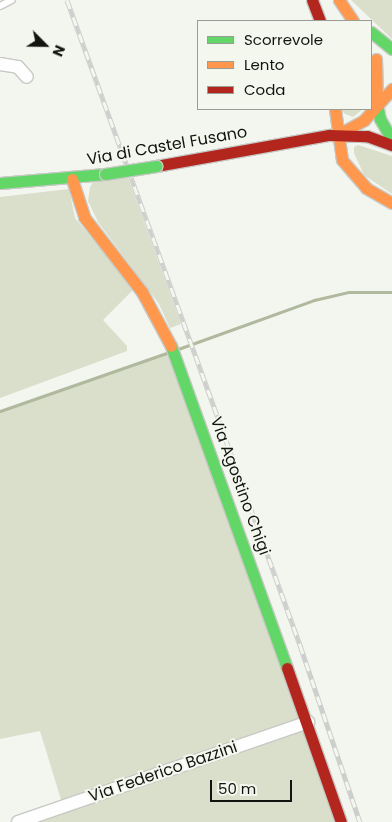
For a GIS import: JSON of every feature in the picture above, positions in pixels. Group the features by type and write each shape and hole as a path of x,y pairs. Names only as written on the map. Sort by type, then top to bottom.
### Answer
{"street":[{"path":"312,0 320,20"},
{"path":"339,0 353,19"},
{"path":"372,33 392,49"},
{"path":"373,54 392,82"},
{"path":"373,54 380,119 392,140"},
{"path":"0,64 18,67 27,77"},
{"path":"339,134 364,120 392,89"},
{"path":"335,110 342,160"},
{"path":"339,134 367,136 392,145"},
{"name":"Via di Castel Fusano","path":"0,183 72,179 339,134"},
{"path":"301,139 319,144 342,160 366,188 392,203"},
{"name":"Via Agostino Chigi","path":"72,179 84,217 142,292 167,336 181,369 308,722 341,822"},
{"name":"Via Federico Bazzini","path":"18,822 308,722"}],"lane":[{"path":"0,6 12,0"}],"green space":[{"path":"351,0 392,0 392,39"},
{"path":"342,110 362,110 353,117 345,114"},
{"path":"358,145 392,156 392,194 364,175 354,153 354,147"},
{"path":"126,172 181,324 170,328 159,304 98,222 88,201 90,187 95,179"},
{"path":"69,189 75,218 134,289 103,320 127,346 127,351 0,398 0,197"},
{"path":"179,349 341,822 34,822 63,806 40,731 0,739 0,412"}],"waterway":[{"path":"178,349 314,300 349,292 392,292"},
{"path":"0,411 167,353"}],"railway":[{"path":"67,0 300,645 360,822"}],"traffic: fast":[{"path":"372,33 392,49"},
{"path":"377,104 380,119 392,140"},
{"path":"105,174 156,166"},
{"path":"0,183 105,174"},
{"path":"171,346 287,668"}],"traffic: slow":[{"path":"339,0 352,20"},
{"path":"376,59 377,104"},
{"path":"339,134 364,120 392,89"},
{"path":"335,110 342,160 366,188 392,203"},
{"path":"72,179 84,217 142,292 171,346"}],"traffic: jam":[{"path":"312,0 320,20"},
{"path":"156,166 329,135 367,136 392,145"},
{"path":"287,668 341,822"}]}
